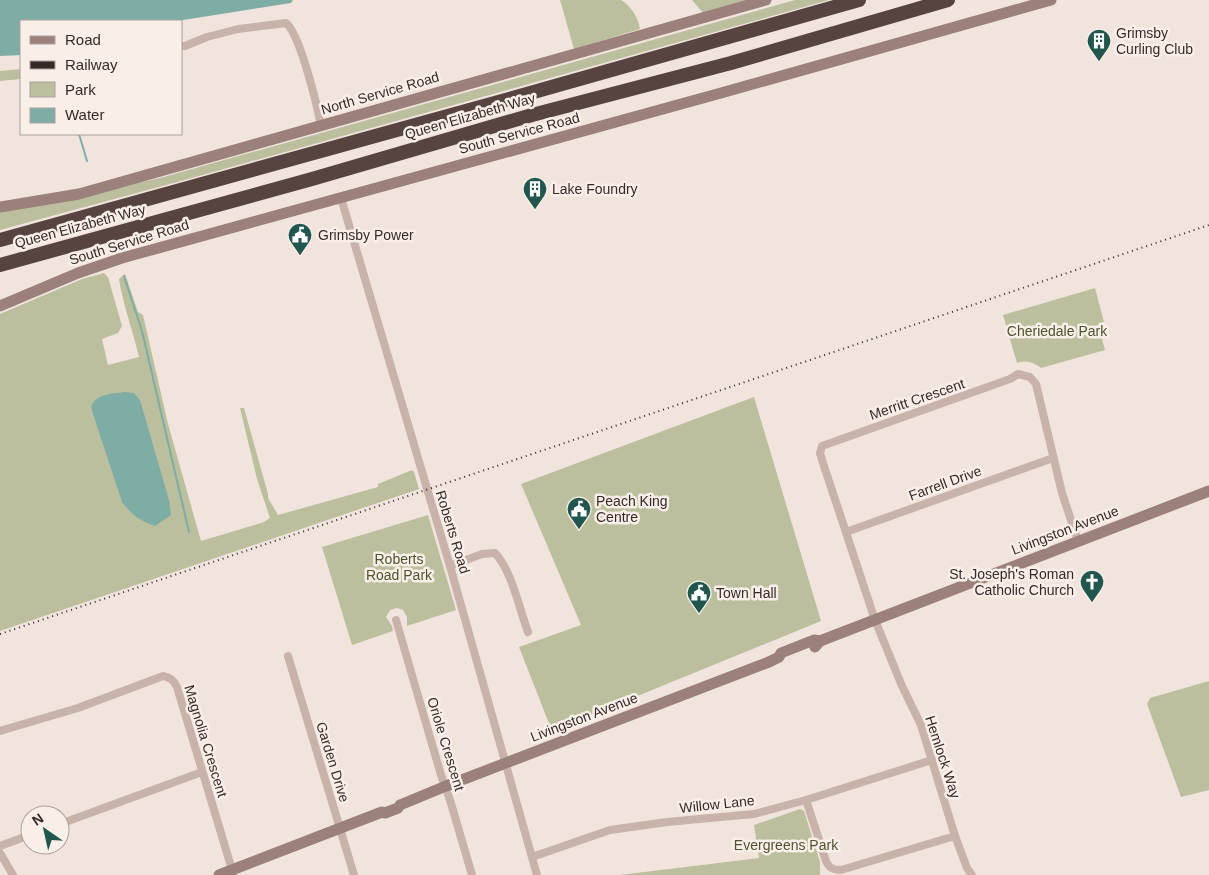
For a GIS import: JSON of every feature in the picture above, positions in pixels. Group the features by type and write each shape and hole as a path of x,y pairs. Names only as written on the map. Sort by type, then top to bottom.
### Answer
{"highway":[{"name":"Queen Elizabeth Way","path":"0,240 526,95 859,0"},
{"name":"Queen Elizabeth Way","path":"0,265 312,179 532,115 730,63 948,0"}],"street":[{"name":"North Service Road","path":"0,207 79,194 766,0"},
{"name":"South Service Road","path":"0,306 78,273 122,258 1051,0"},
{"path":"182,46 238,29 286,23 291,27 300,51 321,126"},
{"name":"Roberts Road","path":"341,198 450,566 537,875"},
{"name":"Merritt Crescent","path":"875,620 820,453 822,446 828,443 1010,379 1018,374 1030,376 1036,384 1062,493 1078,541"},
{"name":"Farrell Drive","path":"846,532 1053,458"},
{"name":"Livingston Avenue","path":"220,875 233,873 341,828 382,812 385,813 398,808 400,805 446,786 779,658 783,660 816,646 820,641 1209,491"},
{"path":"450,566 482,554 495,553 501,560 508,576 528,632"},
{"name":"Oriole Crescent","path":"396,620 472,875"},
{"name":"Hemlock Way","path":"875,620 902,686 922,725 955,836 967,868 972,875"},
{"name":"Garden Drive","path":"288,656 354,875"},
{"name":"Magnolia Crescent","path":"0,731 78,708 163,676 168,677 177,687 233,873"},
{"name":"Willow Lane","path":"532,856 610,830 667,822 740,816 806,800 932,760"},
{"path":"70,820 202,772"},
{"path":"806,800 826,861 829,867 835,870 841,870 955,836"},
{"path":"0,846 20,839"},
{"path":"0,853 13,875"}],"green space":[{"path":"560,0 621,0 634,12 640,29 574,49"},
{"path":"692,0 747,0 703,13"},
{"path":"795,0 829,0 0,230 0,212 160,178"},
{"path":"20,69 20,79 0,81 0,71"},
{"path":"104,273 108,277 122,326 118,333 102,339 108,365 139,357 119,279 125,274 138,312 143,315 168,424 201,541 264,522 270,518 257,479 240,408 244,408 268,498 278,515 378,487 378,484 412,470 419,489 0,631 0,314 82,279","holes":["134,393 100,432 91,408"]},
{"name":"Cheriedale Park","path":"1095,288 1104,322 1098,324 1105,350 1041,368 1030,362 1017,363 1003,315"},
{"name":"Peach King Centre","path":"754,397 821,621 552,731 519,647 581,625 521,484"},
{"name":"Roberts Road Park","path":"428,515 456,610 407,626 407,617 403,610 397,608 390,610 386,617 393,631 352,645 322,547"},
{"path":"1209,681 1209,790 1181,797 1147,704 1150,698"},
{"name":"Evergreens Park","path":"800,809 804,811 820,862 820,875 620,875 759,858 754,825"}],"water":[{"path":"0,0 293,0 291,3 182,20 20,20 20,55 0,56"},
{"path":"125,392 134,393 140,400 169,500 171,515 155,526 137,517 122,502 91,408 96,399 100,397"}],"waterway":[{"path":"79,135 87,161"},
{"path":"124,276 142,331 189,532"}],"railway":[{"path":"0,634 1209,225"}],"place":[{"name":"Grimsby Curling Club","path":"1099,62"},
{"name":"Lake Foundry","path":"535,210"},
{"name":"Grimsby Power","path":"300,256"},
{"name":"Peach King Centre","path":"579,530"},
{"name":"St. Joseph's Roman Catholic Church","path":"1092,603"},
{"name":"Town Hall","path":"699,614"}]}
